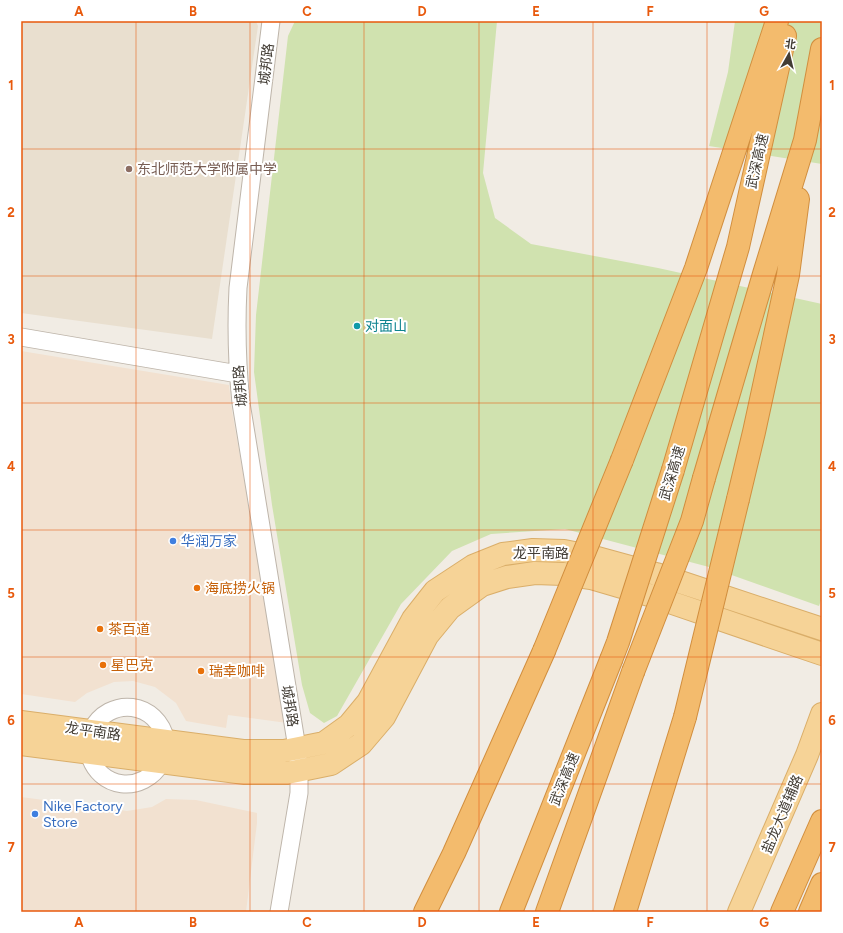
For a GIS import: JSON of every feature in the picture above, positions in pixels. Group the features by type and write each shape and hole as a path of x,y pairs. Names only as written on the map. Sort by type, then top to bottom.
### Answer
{"highway":[{"path":"425,912 482,790 544,651 622,460 696,268 777,21"},
{"name":"武深高速","path":"511,912 618,642 673,470 738,247 789,21"},
{"name":"武深高速","path":"547,912 633,672 692,521 745,338 805,140 822,49"},
{"path":"625,912 685,718 738,499 788,274 805,140"},
{"path":"782,912 822,821"},
{"path":"810,912 822,884"}],"main road":[{"name":"龙平南路","path":"21,722 243,751 284,751 324,743 349,725 368,702 413,619 435,591 473,566 502,554 533,550 556,551 594,557 656,574 822,628"},
{"name":"龙平南路","path":"21,744 244,773 287,773 331,764 361,744 384,718 427,636 450,608 482,585 506,577 535,573 563,574 591,578 649,594 822,654"},
{"name":"盐龙大道辅路","path":"739,912 804,762 822,714"}],"street":[{"name":"城邦路","path":"271,21 238,288 236,326 238,374 246,440 297,748 299,770 299,793 279,912"},
{"path":"21,336 238,374"},
{"path":"91,731 95,722 104,714 115,708 139,708 150,714 159,723 166,741"}],"shaded area":[{"name":"东北师范大学附属中学","path":"21,21 256,21 258,26 212,339 21,313"},
{"path":"21,351 229,385 232,411 287,723 228,715 226,728 186,721 176,703 155,687 133,681 114,682 87,693 75,702 21,694"},
{"path":"21,797 127,811 152,807 166,799 196,800 257,813 246,912 21,912"}],"green space":[{"path":"295,21 497,21 483,173 495,218 531,244 658,268 822,304 822,597 819,606 709,567 565,529 491,534 452,551 401,604 337,716 324,723 310,713 302,685 272,505 254,372 256,315 288,36"},
{"path":"735,21 822,21 822,164 709,146 728,72"}],"place":[{"name":"东北师范大学附属中学","path":"129,169"},
{"name":"对面山","path":"357,326"},
{"name":"华润万家","path":"173,541"},
{"name":"海底捞火锅","path":"197,588"},
{"name":"茶百道","path":"100,629"},
{"name":"星巴克","path":"103,665"},
{"name":"瑞幸咖啡","path":"201,671"},
{"name":"Nike Factory Store","path":"35,814"}]}
